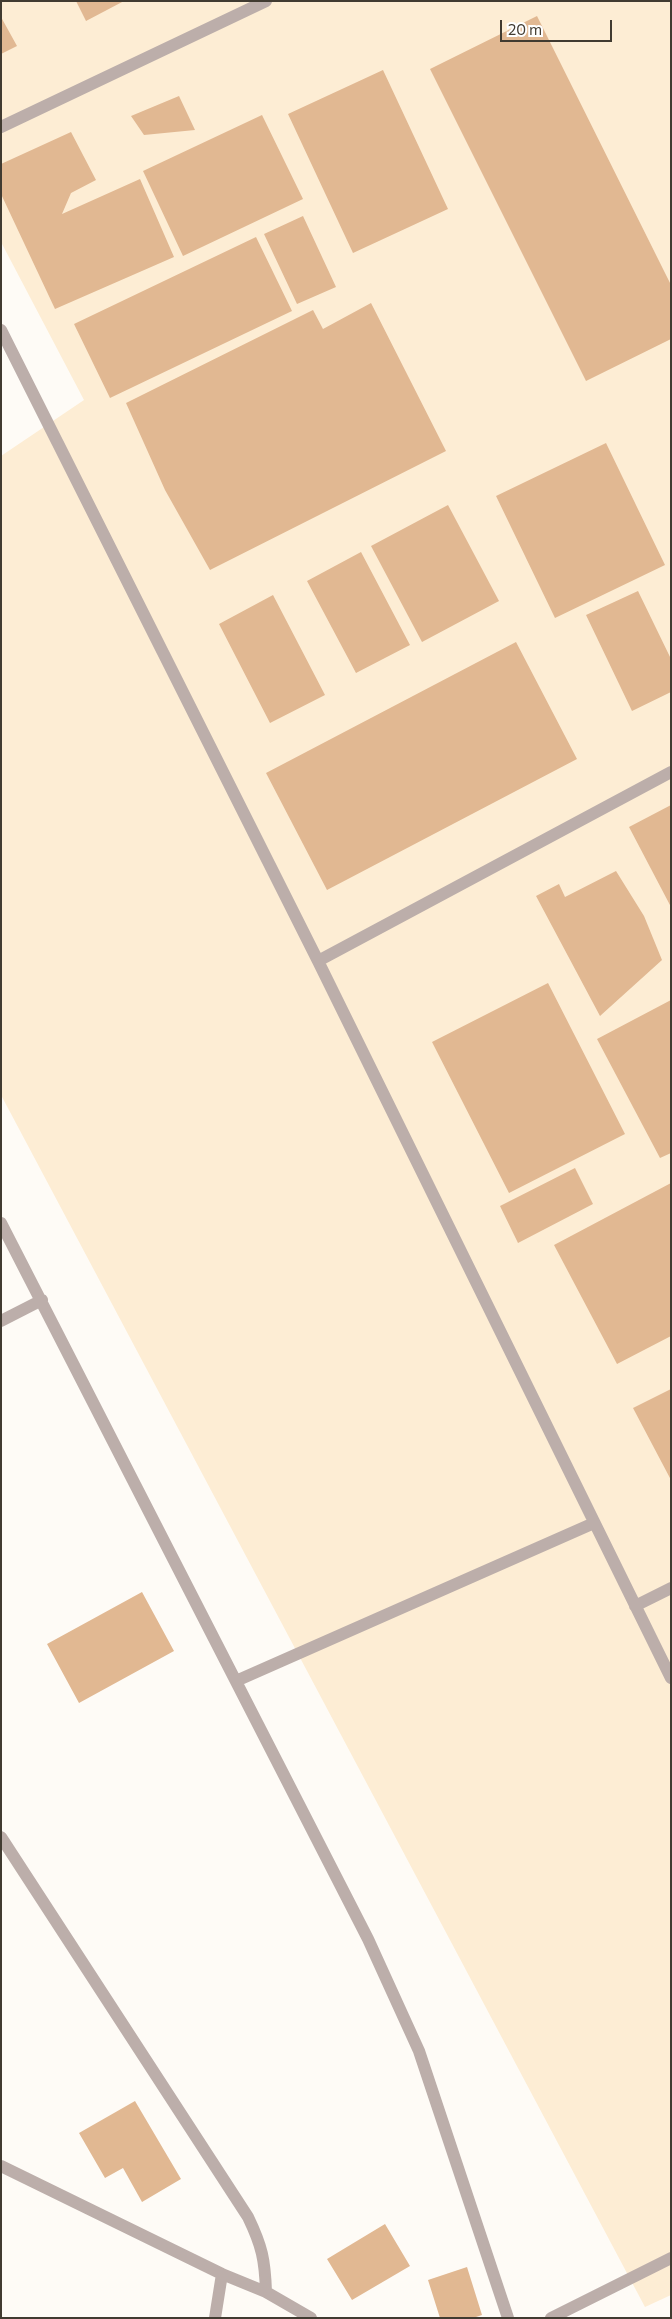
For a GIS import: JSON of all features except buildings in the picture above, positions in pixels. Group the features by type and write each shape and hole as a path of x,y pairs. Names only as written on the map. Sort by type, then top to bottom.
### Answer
{"street":[{"path":"1,127 266,1"},
{"path":"1,330 318,961 671,1678"},
{"path":"318,961 671,772"},
{"path":"1,1223 368,1939 419,2051 508,2318"},
{"path":"1,1321 42,1300"},
{"path":"236,1681 594,1523"},
{"path":"635,1606 671,1588"},
{"path":"1,1837 248,2217 261,2244 265,2264 266,2292"},
{"path":"1,2166 222,2274 266,2292 312,2318"},
{"path":"551,2318 671,2258"},
{"path":"215,2318 222,2274"}],"shaded area":[{"path":"1,1 671,1 671,2295 645,2307 1,1095 1,456 84,400 1,242"}]}
